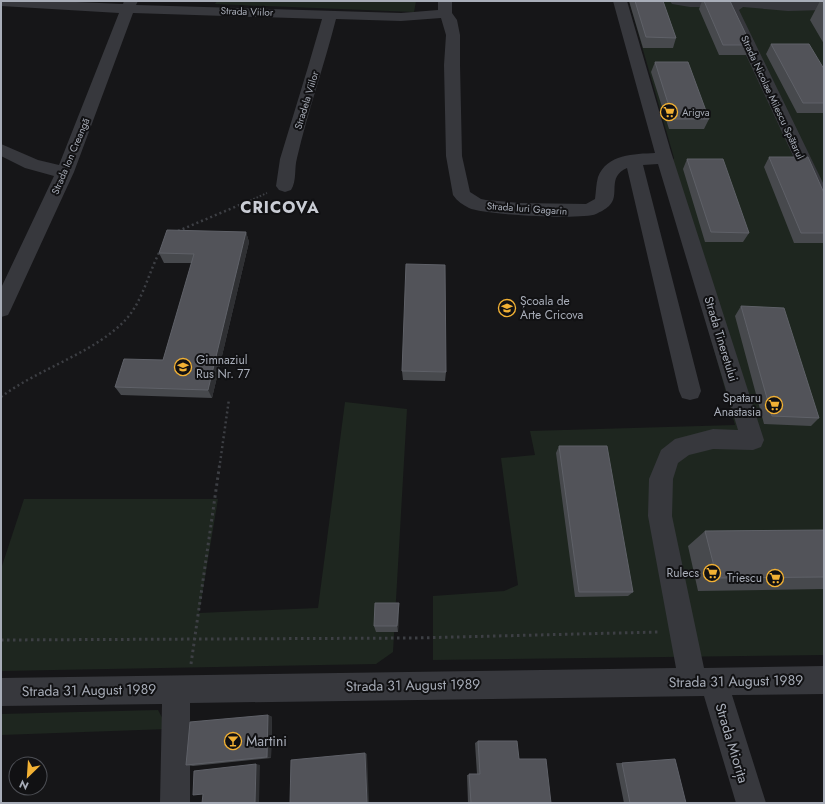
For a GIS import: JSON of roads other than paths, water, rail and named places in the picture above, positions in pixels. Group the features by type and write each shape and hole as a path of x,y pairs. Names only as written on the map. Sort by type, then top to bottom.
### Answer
{"street":[{"name":"Strada Tineretului","path":"620,1 666,158 753,440 713,439 683,446 669,457 661,479 660,516 683,631 704,683"},
{"path":"678,1 690,3 742,3 788,7 824,6"},
{"name":"Strada Viilor","path":"1,2 69,6 130,4 401,16 423,16 445,7"},
{"name":"Strada Nicolae Milescu Spătarul","path":"742,3 734,6 732,10 733,14 824,203"},
{"name":"Strada Ion Creangă","path":"1,309 65,172 130,4"},
{"name":"Strada Iuri Gagarin","path":"445,7 450,20 453,35 452,65 454,156 462,195 469,200 486,206 514,209 589,210 603,202 607,178 610,170 616,164 666,158"},
{"name":"Stradela Viilor","path":"285,186 288,159 316,67 330,14"},
{"path":"1,149 35,167 44,170 65,172"},
{"path":"634,161 690,391"},
{"name":"Strada 31 August 1989","path":"1,692 633,682 704,683 824,680"},
{"name":"Strada Miorița","path":"704,683 751,803"},
{"path":"175,803 182,689"}],"place":[{"name":"Arigva","path":"669,112"},
{"name":"Școala de Arte Cricova","path":"507,308"},
{"name":"Gimnaziul Rus Nr. 77","path":"183,367"},
{"name":"Spataru Anastasia","path":"774,405"},
{"name":"Rulecs","path":"712,573"},
{"name":"Triescu","path":"775,578"},
{"name":"Martini","path":"233,741"}],"district":[{"name":"CRICOVA","path":"280,207"}]}
